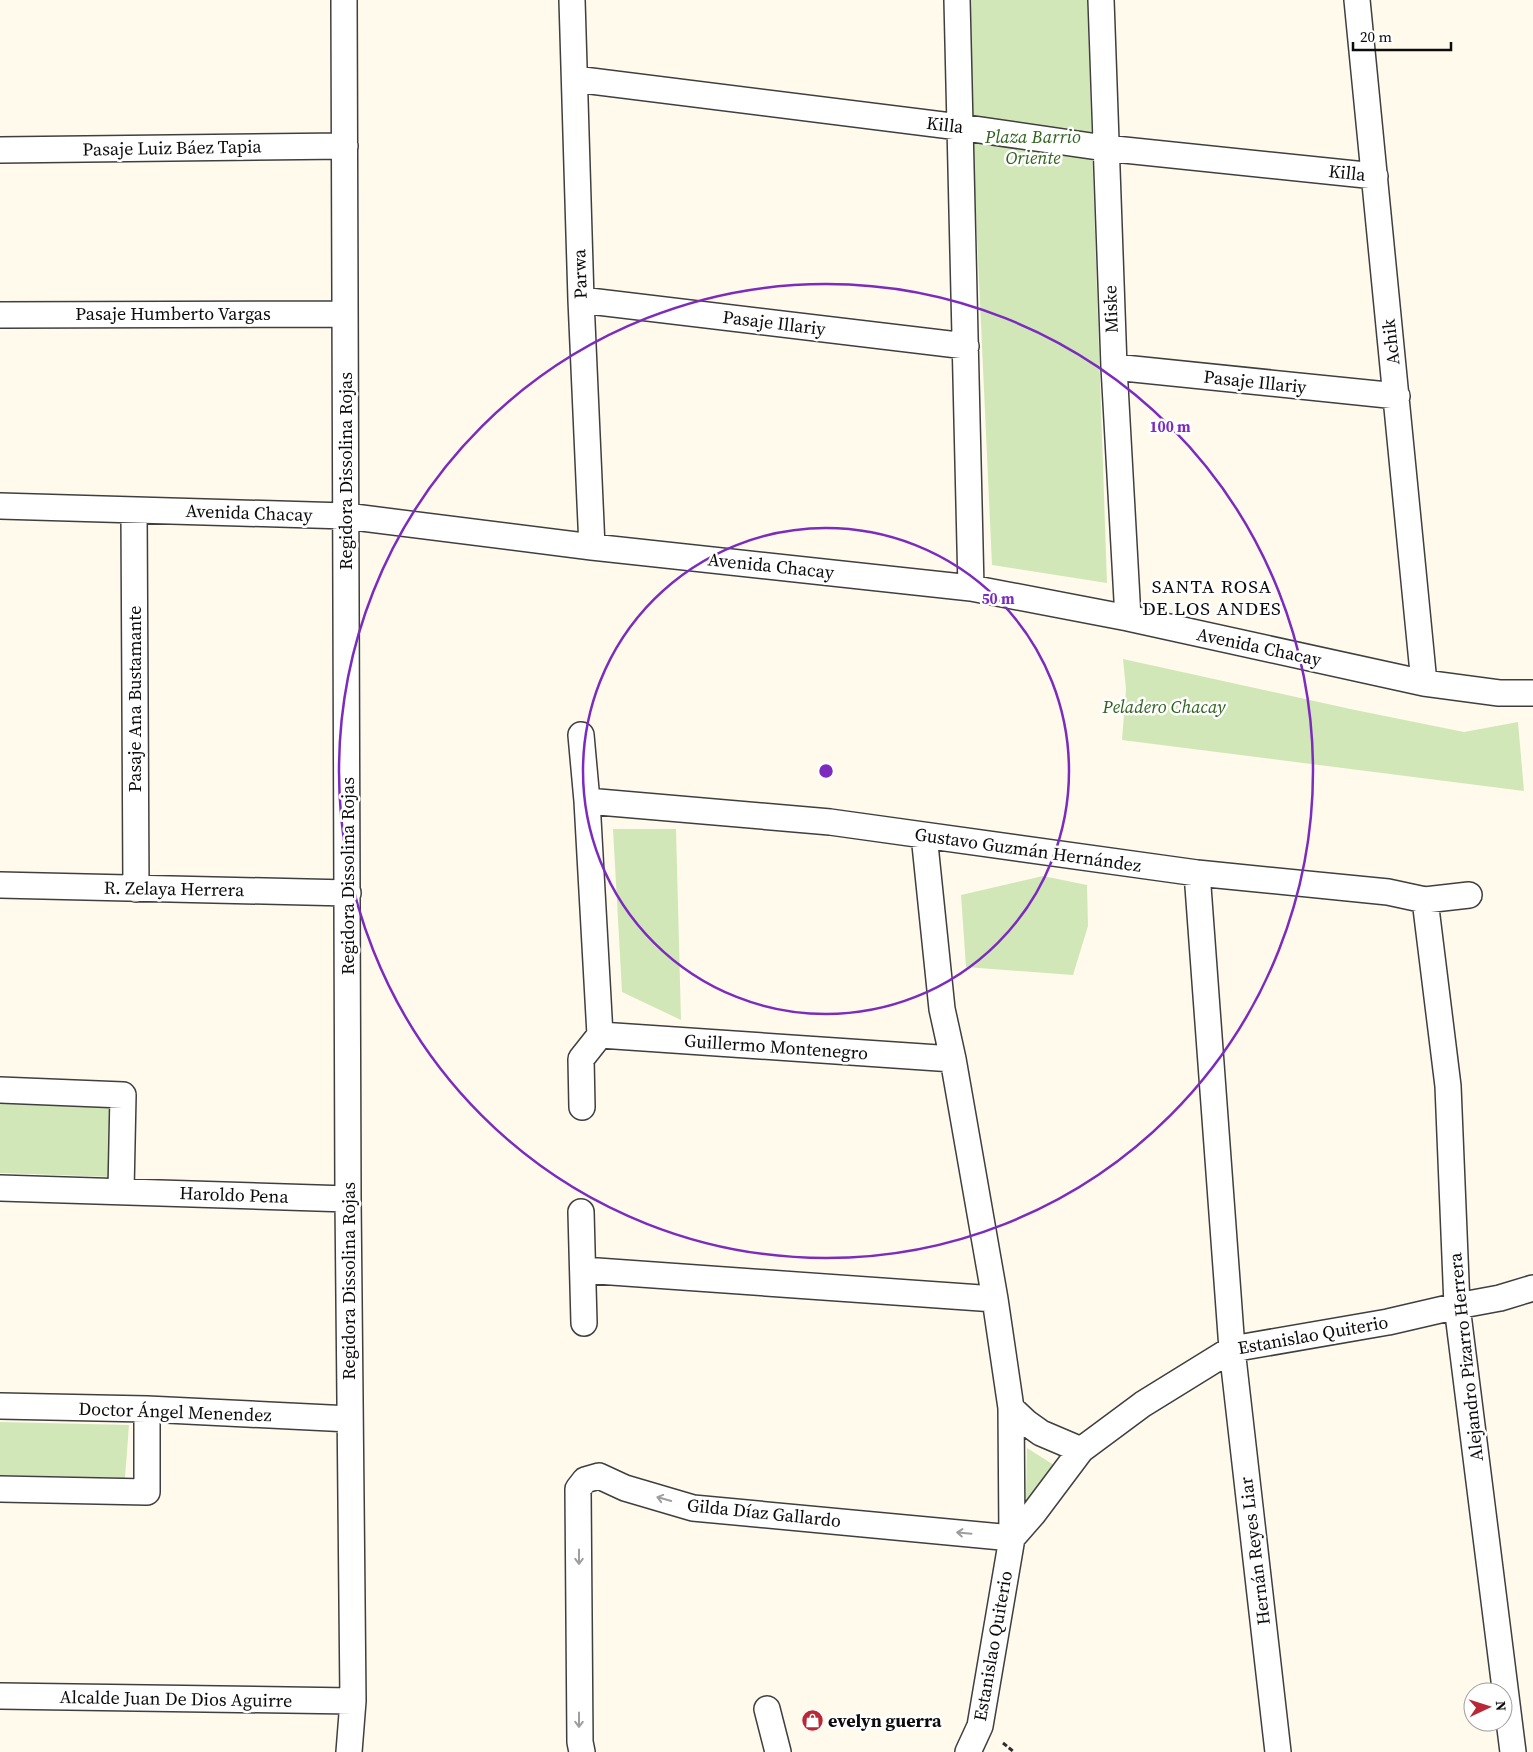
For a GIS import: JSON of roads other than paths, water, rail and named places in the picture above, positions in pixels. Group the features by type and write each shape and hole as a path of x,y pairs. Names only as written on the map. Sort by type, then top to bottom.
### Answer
{"street":[{"name":"Regidora Dissolina Rojas","path":"344,0 348,1199 353,1701 349,1752"},
{"name":"Parwa","path":"572,0 581,300 592,547"},
{"path":"958,0 971,588"},
{"name":"Miske","path":"1101,0 1114,366 1128,618"},
{"name":"Achik","path":"1357,0 1424,683"},
{"name":"Killa","path":"575,79 960,127 1105,148 1374,176"},
{"name":"Pasaje Luiz Báez Tapia","path":"0,150 345,146"},
{"name":"Pasaje Illariy","path":"581,300 966,346"},
{"name":"Pasaje Humberto Vargas","path":"0,314 345,314"},
{"name":"Pasaje Illariy","path":"1114,366 1397,396"},
{"name":"Avenida Chacay","path":"0,506 346,516 592,547 971,588 1128,618 1424,683 1499,693 1533,693"},
{"name":"Pasaje Ana Bustamante","path":"134,510 136,889"},
{"path":"581,735 587,800 600,1035 581,1059 582,1107"},
{"name":"Gustavo Guzmán Hernández","path":"587,800 830,822 1197,873 1388,892 1425,900 1469,896"},
{"name":"Estanislao Quiterio","path":"924,835 942,1010 953,1059 995,1299 1011,1408 1012,1538 980,1726 968,1752"},
{"name":"Hernán Reyes Liar","path":"1197,873 1232,1350 1278,1752"},
{"name":"R. Zelaya Herrera","path":"0,886 348,893"},
{"name":"Alejandro Pizarro Herrera","path":"1425,900 1448,1086 1457,1306 1513,1752"},
{"name":"Guillermo Montenegro","path":"600,1035 953,1059"},
{"path":"0,1090 123,1095 121,1191"},
{"name":"Haroldo Pena","path":"0,1188 348,1199"},
{"path":"581,1212 584,1323"},
{"path":"583,1270 995,1299"},
{"name":"Estanislao Quiterio","path":"1012,1538 1033,1514 1081,1450 1143,1404 1232,1350 1388,1322 1500,1298 1533,1288"},
{"name":"Doctor Ángel Menendez","path":"0,1406 147,1409 350,1419"},
{"path":"1011,1408 1041,1433 1081,1450"},
{"path":"0,1489 147,1492 147,1409"},
{"name":"Gilda Díaz Gallardo","path":"582,1752 580,1742 578,1489 585,1480 599,1476 625,1488 693,1508 1012,1538"},
{"name":"Alcalde Juan De Dios Aguirre","path":"0,1696 353,1701"},
{"path":"767,1709 778,1752"}],"place":[{"name":"evelyn guerra","path":"812,1721"}],"district":[{"name":"SANTA ROSA DE LOS ANDES","path":"1212,597"}],"park label":[{"name":"Plaza Barrio Oriente","path":"1033,147"},
{"name":"Peladero Chacay","path":"1164,707"}]}
